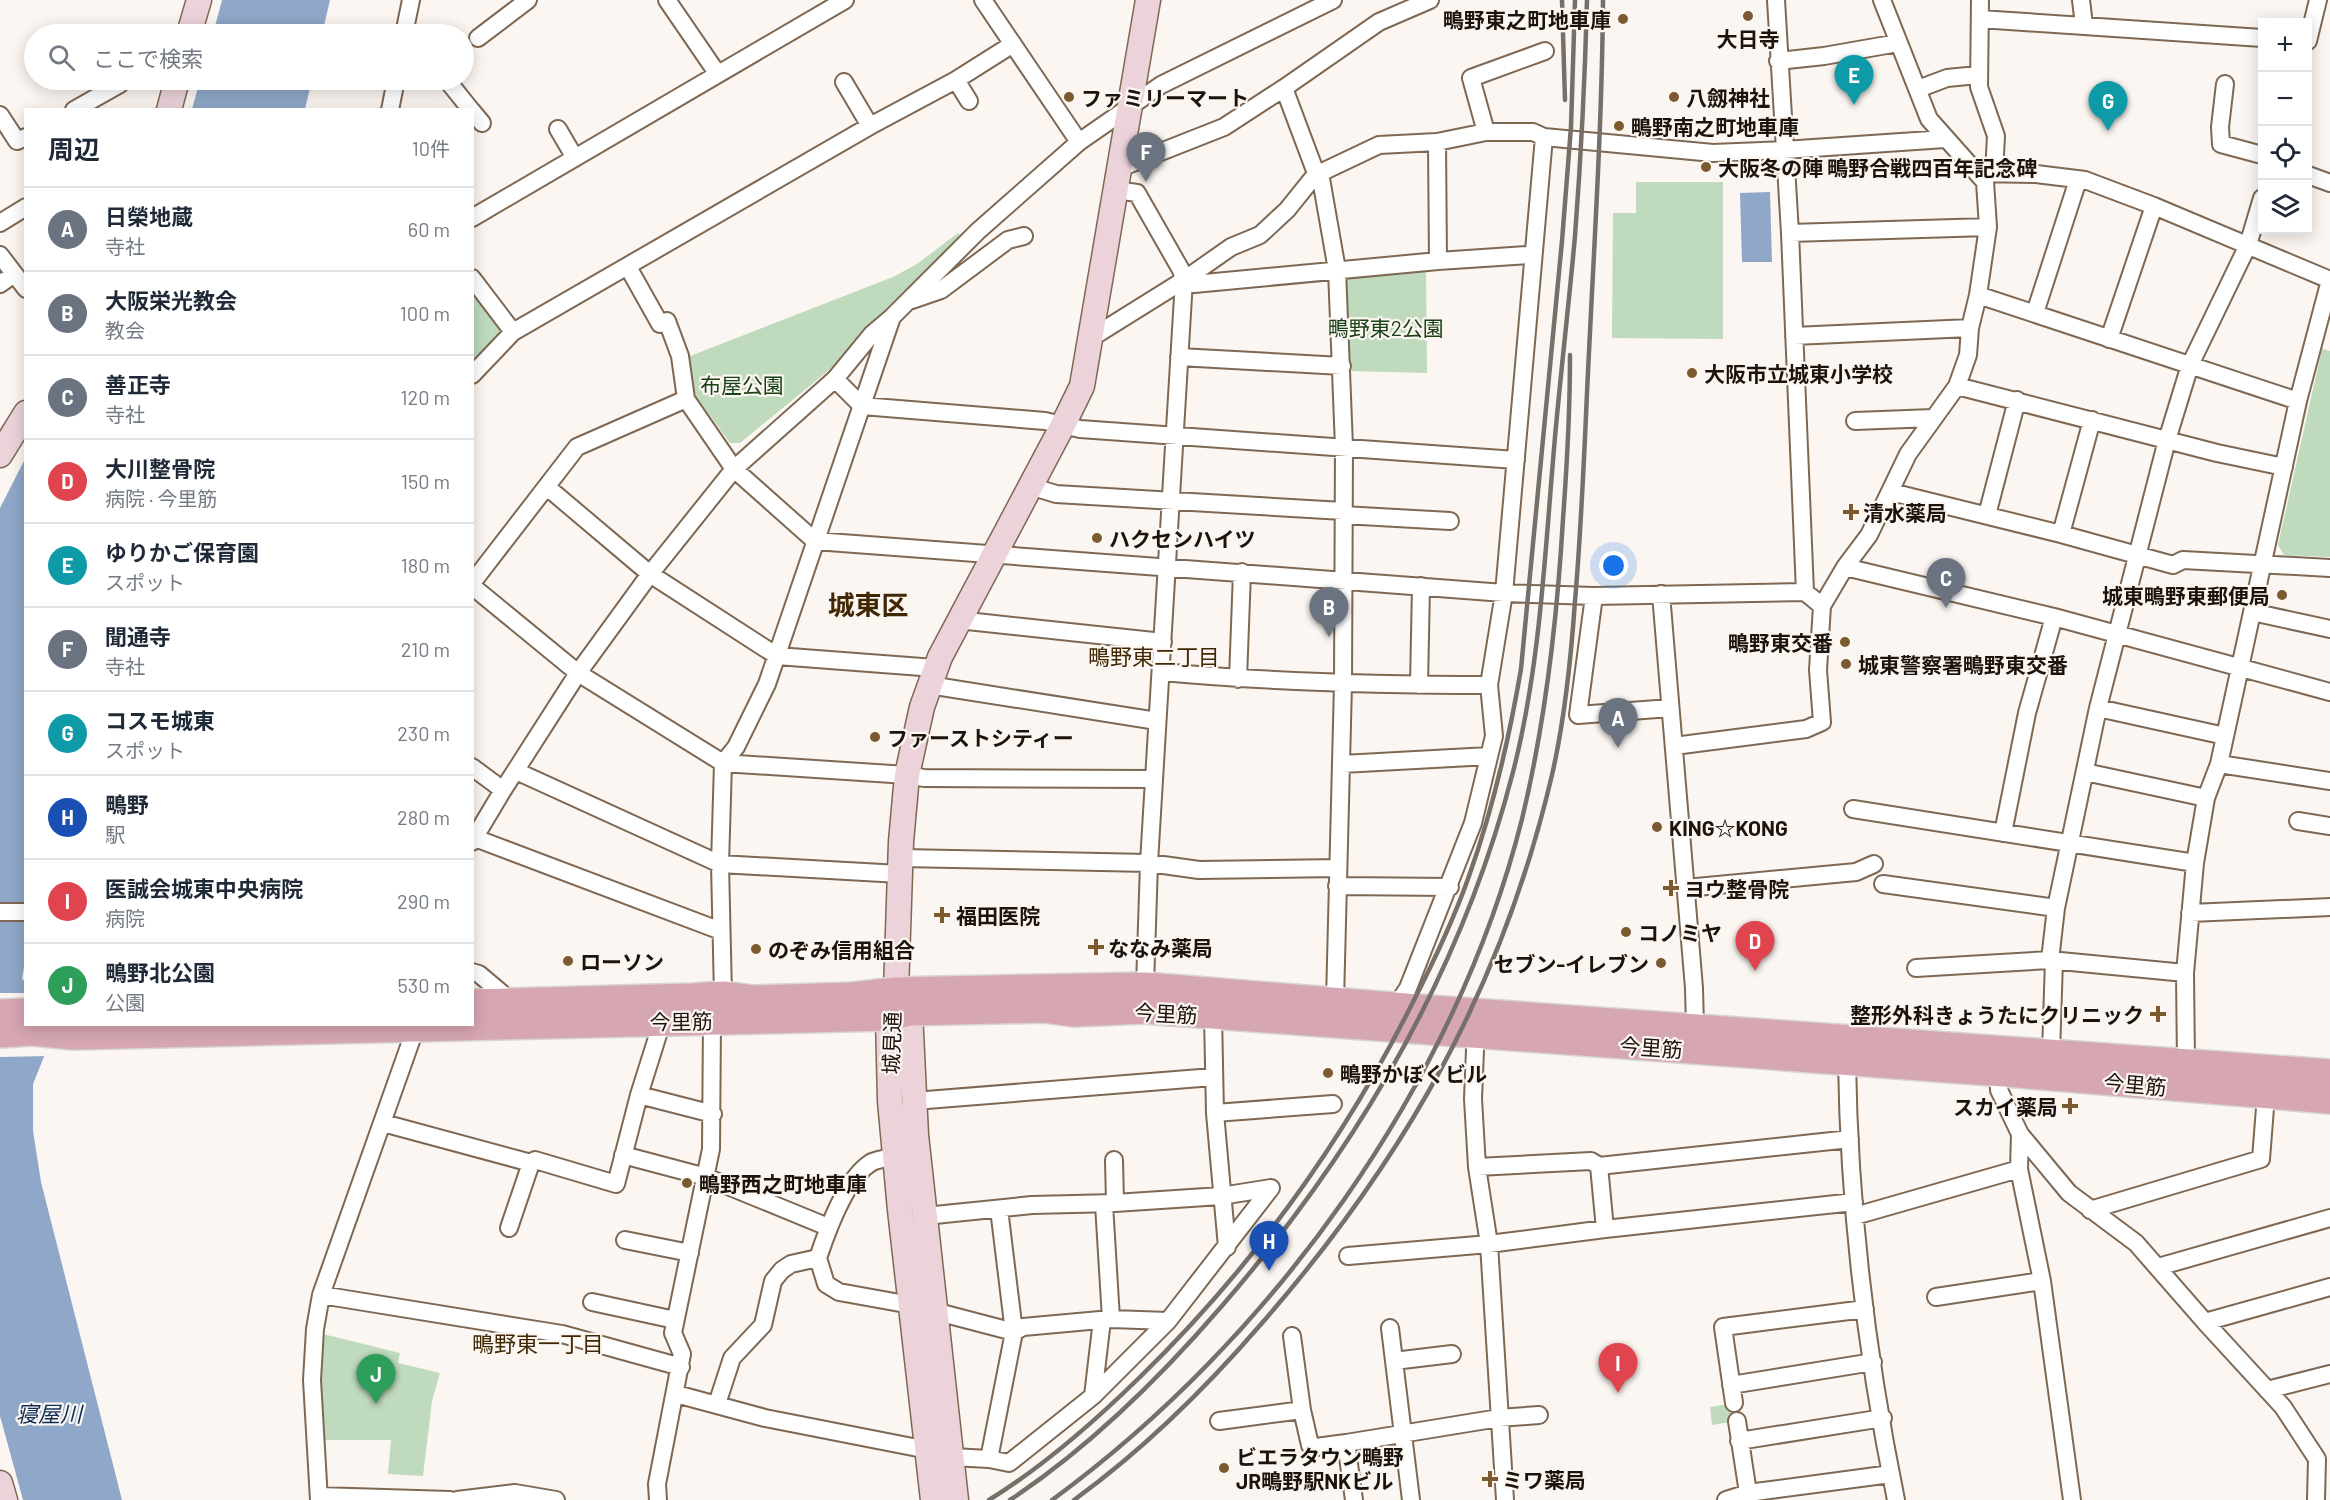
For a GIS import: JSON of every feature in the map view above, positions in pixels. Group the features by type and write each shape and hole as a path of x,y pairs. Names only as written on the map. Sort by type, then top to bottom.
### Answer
{"main road":[{"name":"今里筋","path":"474,1025 712,1020 1145,986 1396,1006 1476,1022 1847,1061 1998,1061 2051,1054 2330,1073"},
{"name":"今里筋","path":"474,1003 693,998 723,995 753,999 853,996 898,1007 1044,1009 1074,1013 1144,1010 1213,1015 1695,1027 1998,1061 2266,1095 2330,1100"},
{"path":"0,1013 24,1012"},
{"name":"今里筋","path":"0,1034 33,1032 84,1036 416,1026"}],"street":[{"path":"192,24 199,0"},
{"path":"407,24 411,0"},
{"path":"478,38 497,32 528,0"},
{"path":"667,0 717,73"},
{"path":"983,0 1079,142"},
{"path":"898,1007 901,866 907,775 932,677 958,620 1082,386 1148,0"},
{"path":"721,931 474,840 503,790 578,673 650,574 734,469 835,379 872,334 978,231 1079,142 1161,85 1333,0"},
{"path":"1118,179 1224,127 1379,22 1430,0"},
{"path":"1776,0 1790,233 1805,592"},
{"path":"1882,0 1929,119 1945,139 1985,173 2036,174 2085,180 2154,206 2330,280 2298,401 2220,764 2206,798 2195,863 2185,973 2186,1063"},
{"path":"1674,746 1806,729 1822,722 1818,670 1822,606 1845,567 1869,535 1908,454 1957,386 1968,356 1970,328 1978,295 1988,227 1985,173 1996,136 1979,87 1980,0"},
{"path":"2081,0 2084,25"},
{"path":"474,217 835,2"},
{"path":"2312,29 2322,5"},
{"path":"1980,19 2258,38"},
{"path":"1778,61 1824,56 1898,43"},
{"path":"474,373 513,333 870,126 956,80 1012,44"},
{"path":"1486,132 1471,78 1545,51"},
{"path":"1918,89 1947,78 1978,75"},
{"path":"956,80 969,101"},
{"path":"844,81 870,126"},
{"path":"2225,84 2220,127 2221,144 2258,154"},
{"path":"1284,88 1314,168 1320,173 1337,270 1344,447 1342,764 1335,1001"},
{"path":"78,108 109,90"},
{"path":"170,108 174,90"},
{"path":"390,108 394,90"},
{"path":"455,90 469,108"},
{"path":"0,115 17,141 24,137"},
{"path":"558,129 575,158"},
{"path":"1091,338 1184,280 1231,247 1260,235 1287,210 1312,179 1320,173 1379,145 1437,142 1486,132 1533,132 1544,136 1713,153 1945,139"},
{"path":"1396,1006 1408,988 1450,887 1473,823 1494,735 1489,685 1504,593 1544,136"},
{"path":"1437,142 1438,261"},
{"path":"2312,177 2330,183"},
{"path":"1118,179 1137,193 1181,270 1184,280 1149,863 1145,986"},
{"path":"2035,313 2078,180"},
{"path":"2109,339 2154,206"},
{"path":"0,223 24,208"},
{"path":"2051,1054 2052,960 2056,908 2098,708 2167,440 2190,365 2248,245 2258,211"},
{"path":"1790,233 1988,227"},
{"path":"907,302 941,290 1008,240 1024,236"},
{"path":"0,255 7,279 24,288"},
{"path":"1184,280 1194,284 1438,261 1528,255"},
{"path":"628,267 660,324 667,321 680,356 686,399 734,469 815,541 1343,579 1504,593 1594,596 1805,592 1822,606"},
{"path":"474,281 513,333"},
{"path":"1978,295 2298,401"},
{"path":"658,1500 657,1484 681,1367 682,1354 673,1333 711,1149 712,1020 723,995 720,864 723,763 736,747 767,684 892,317"},
{"path":"1794,336 1970,328"},
{"path":"1179,357 1342,366"},
{"path":"835,379 862,406 1045,421 1080,429 1516,460"},
{"path":"1957,386 2217,453 2284,467"},
{"path":"474,582 577,447 686,399"},
{"path":"1987,515 2017,400"},
{"path":"0,455 24,416"},
{"path":"1855,421 1933,418"},
{"path":"2061,534 2092,420"},
{"path":"1030,486 1056,494 1449,521"},
{"path":"547,487 650,574 777,656 932,677 1157,721"},
{"path":"1891,492 2061,534 2173,565 2183,560 2330,568"},
{"path":"1845,567 2054,617 2330,692"},
{"path":"1238,679 1242,572"},
{"path":"1419,685 1421,586"},
{"path":"474,587 578,673 723,763 924,778 1154,778"},
{"path":"1661,594 1694,988 1695,1027"},
{"path":"1594,596 1578,716 1670,708"},
{"path":"2253,612 2330,629"},
{"path":"2003,832 2027,713 2054,617"},
{"path":"958,620 1163,642"},
{"path":"1162,672 1238,679 1343,684 1489,685"},
{"path":"2098,708 2225,736"},
{"path":"1342,764 1490,756"},
{"path":"2220,764 2330,782"},
{"path":"474,768 503,790"},
{"path":"516,771 720,864 901,866 1149,863 1198,870 1338,868"},
{"path":"2085,772 2206,798"},
{"path":"1853,809 2195,863"},
{"path":"2298,821 2330,826"},
{"path":"1686,888 1856,872 1874,864"},
{"path":"1883,885 2056,908"},
{"path":"1337,886 1450,887"},
{"path":"2190,913 2330,907"},
{"path":"0,912 24,912"},
{"path":"1916,968 2052,960 2185,973"},
{"path":"474,973 479,974 511,1001"},
{"name":"城見通","path":"898,1007 914,1101 956,1500"},
{"name":"城見通","path":"898,1007 895,1156 933,1500"},
{"path":"1213,1015 1215,1113 1227,1246"},
{"path":"509,1228 531,1163 535,1160 616,1184 639,1095 662,1022"},
{"path":"1476,1022 1473,1099 1477,1167 1489,1244 1505,1500"},
{"path":"416,1026 321,1294 315,1329 312,1380 319,1498 450,1500"},
{"path":"1847,1061 1855,1209 1865,1309 1896,1500"},
{"path":"1998,1061 1998,1090 2020,1134 2069,1193 2136,1243 2205,1323 2283,1407 2317,1459 2316,1500"},
{"path":"914,1101 1213,1077"},
{"path":"639,1095 713,1114"},
{"path":"2090,1210 2261,1158 2266,1095"},
{"path":"1215,1113 1333,1104"},
{"path":"383,1123 531,1163"},
{"path":"2020,1134 2019,1169 2042,1281 2072,1500"},
{"path":"1477,1167 1591,1161 1599,1166 1850,1139"},
{"path":"623,1155 706,1177 828,1227"},
{"path":"895,1156 871,1162 840,1201 828,1227 818,1258 826,1284 839,1292 911,1305 1014,1332 1023,1327 1106,1320 1168,1321"},
{"path":"1093,1396 1106,1320 1109,1204 1114,1160"},
{"path":"1599,1166 1605,1229"},
{"path":"1348,1256 1489,1244 1605,1229 1855,1209 2019,1169"},
{"path":"925,1216 1032,1205 1109,1204 1221,1196 1271,1188 1168,1321 1093,1396 1009,1463 989,1459 951,1457"},
{"path":"989,1459 1014,1332 999,1209"},
{"path":"2158,1267 2330,1218"},
{"path":"624,1240 690,1253"},
{"path":"717,1404 732,1358 763,1325 773,1281 791,1264 818,1258"},
{"path":"1936,1297 2042,1281"},
{"path":"2205,1323 2330,1287"},
{"path":"321,1294 562,1334 681,1367"},
{"path":"592,1302 675,1320"},
{"path":"1734,1403 1723,1327 1865,1309"},
{"path":"1390,1328 1411,1500"},
{"path":"1292,1336 1306,1436 1311,1446 1346,1443 1499,1418 1539,1415"},
{"path":"1394,1361 1452,1354"},
{"path":"1731,1385 1874,1362"},
{"path":"2267,1390 2330,1374"},
{"path":"676,1394 765,1418 928,1450"},
{"path":"1219,1421 1302,1410"},
{"path":"1739,1441 1883,1418"},
{"path":"1737,1421 1748,1493"},
{"path":"1346,1443 1354,1500"},
{"path":"1726,1500 1748,1493 1891,1474"},
{"path":"0,1483 5,1500"},
{"path":"457,1500 514,1493 556,1500"}],"green space":[{"path":"1636,182 1723,182 1723,339 1612,338 1613,213 1636,213"},
{"name":"布屋公園","path":"958,233 960,235 878,317 834,366 740,443 730,443 690,388 685,358 893,277 917,264"},
{"name":"鴫野東2公園","path":"1426,269 1427,373 1348,371 1344,283 1352,275"},
{"path":"474,295 499,326 500,335 474,361"},
{"path":"2322,349 2330,351 2330,557 2284,555 2278,545"},
{"path":"323,1334 400,1353 398,1363 440,1373 432,1401 423,1476 388,1474 391,1440 323,1440 320,1382"},
{"path":"1734,1403 1737,1421 1712,1425 1710,1407"}],"water":[{"path":"222,0 330,0 324,24 216,24"},
{"path":"197,90 310,90 305,108 192,108"},
{"path":"1770,192 1772,262 1742,262 1740,193"},
{"name":"寝屋川","path":"24,461 24,967 22,979 24,980 24,1026 27,1026 45,1054 33,1084 33,1131 41,1182 122,1500 23,1500 0,1416 0,508"}],"pier":[{"path":"0,993 24,993 24,1026 48,1026 48,1056 0,1057"}],"railway":[{"path":"1562,0 1565,100"},
{"path":"989,1500 1049,1458 1122,1395 1219,1293 1292,1202 1325,1154 1386,1054 1421,987 1463,892 1493,800 1506,748 1521,669 1562,241 1571,127 1575,0"},
{"path":"1010,1500 1068,1458 1148,1386 1221,1307 1270,1247 1317,1186 1359,1122 1434,989 1465,919 1491,847 1513,772 1536,648 1575,236 1587,0"},
{"path":"1074,1500 1149,1439 1219,1371 1313,1261 1361,1198 1403,1134 1442,1067 1476,999 1506,927 1531,853 1552,775 1561,732 1569,667 1583,471 1599,147 1603,0"},
{"path":"1052,1500 1133,1435 1209,1363 1280,1284 1344,1199 1402,1109 1451,1015 1492,918 1522,819 1538,745 1557,595 1567,458 1570,355"}],"place":[{"name":"大日寺","path":"1748,16"},
{"name":"鴫野東之町地車庫","path":"1623,19"},
{"name":"ファミリーマート","path":"1069,97"},
{"name":"八劔神社","path":"1674,97"},
{"name":"ゆりかご保育園","path":"1854,105"},
{"name":"鴫野南之町地車庫","path":"1619,126"},
{"name":"コスモ城東","path":"2108,131"},
{"name":"大阪冬の陣 鴫野合戦四百年記念碑","path":"1706,167"},
{"name":"聞通寺","path":"1146,182"},
{"name":"大阪市立城東小学校","path":"1692,373"},
{"name":"清水薬局","path":"1851,512"},
{"name":"ハクセンハイツ","path":"1097,538"},
{"name":"城東鴫野東郵便局","path":"2282,595"},
{"name":"善正寺","path":"1946,608"},
{"name":"大阪栄光教会","path":"1329,637"},
{"name":"鴫野東交番","path":"1845,642"},
{"name":"城東警察署鴫野東交番","path":"1846,664"},
{"name":"ファーストシティー","path":"875,737"},
{"name":"日榮地蔵","path":"1618,748"},
{"name":"KING☆KONG","path":"1657,827"},
{"name":"ヨウ整骨院","path":"1671,888"},
{"name":"福田医院","path":"942,915"},
{"name":"コノミヤ","path":"1626,932"},
{"name":"ななみ薬局","path":"1096,947"},
{"name":"のぞみ信用組合","path":"756,949"},
{"name":"ローソン","path":"568,961"},
{"name":"セブン-イレブン","path":"1661,963"},
{"name":"大川整骨院","path":"1755,971"},
{"name":"整形外科きょうたにクリニック","path":"2158,1014"},
{"name":"鴫野かぼくビル","path":"1328,1073"},
{"name":"スカイ薬局","path":"2070,1106"},
{"name":"鴫野西之町地車庫","path":"687,1183"},
{"name":"鴫野","path":"1269,1271"},
{"name":"医誠会城東中央病院","path":"1618,1393"},
{"name":"鴫野北公園","path":"376,1404"},
{"name":"ビエラタウン鴫野 JR鴫野駅NKビル","path":"1224,1468"},
{"name":"ミワ薬局","path":"1490,1479"}],"district":[{"name":"城東区","path":"868,604"},
{"name":"鴫野東二丁目","path":"1154,656"},
{"name":"鴫野東一丁目","path":"538,1343"}]}
